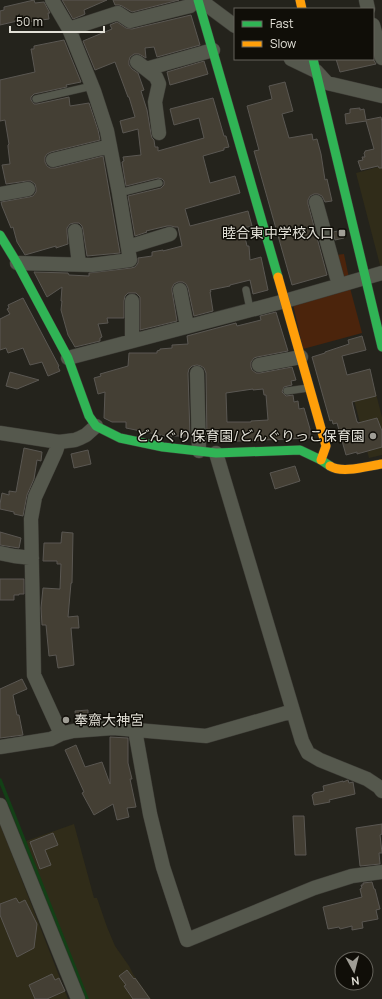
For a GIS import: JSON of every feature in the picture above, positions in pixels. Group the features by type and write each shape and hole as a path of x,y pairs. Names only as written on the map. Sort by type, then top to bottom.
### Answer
{"street":[{"path":"18,263 92,264 130,260 107,131 92,86 69,29 52,0"},
{"path":"69,29 118,13 130,21 190,6 198,0"},
{"path":"198,0 234,25"},
{"path":"198,0 326,446 321,460"},
{"path":"374,28 380,44 382,58"},
{"path":"159,133 155,102 159,84 156,77 142,66 213,50"},
{"path":"295,60 315,65 327,82 382,96"},
{"path":"315,65 364,277 382,347"},
{"path":"53,160 110,146"},
{"path":"0,194 28,189"},
{"path":"316,202 339,285"},
{"path":"75,231 78,264"},
{"path":"128,247 170,234"},
{"path":"1,238 18,263 68,358 89,416 96,426 120,438 164,447 216,453 300,450 335,468 352,469 382,464"},
{"path":"68,358 285,301 382,273"},
{"path":"180,290 187,326"},
{"path":"132,301 132,341"},
{"path":"259,364 301,357"},
{"path":"198,373 199,451"},
{"path":"0,432 58,442 80,438 96,426"},
{"path":"58,442 56,451 36,497 31,519 34,675 61,734"},
{"path":"216,453 302,741 308,753 320,760 367,779 379,787 382,791"},
{"path":"0,553 32,558"},
{"path":"0,747 51,739 61,734 73,731 113,728 206,736 293,710"},
{"path":"135,730 150,814 163,867 187,940 314,888 352,876 382,872"},
{"path":"0,805 78,999"}],"lane":[{"path":"36,99 92,86"},
{"path":"119,193 159,183"},
{"path":"246,290 250,309"},
{"path":"287,391 309,388"}],"shaded area":[{"path":"382,166 382,269 381,269 356,173"},
{"path":"344,254 349,278 341,276 336,255"},
{"path":"350,288 362,333 303,349 293,304"},
{"name":"どんぐり保育園/どんぐりっこ保育園","path":"374,386 382,417 382,455 369,458 352,392"},
{"path":"0,824 68,999 0,999"},
{"path":"74,824 94,898 97,898 115,946 151,999 85,999 26,841"}],"building":[{"path":"34,0 35,3 44,2 50,13 48,13 49,19 27,22 26,19 0,25 0,11 4,10 4,7"},
{"path":"62,0 107,0 84,10 85,14 73,19"},
{"path":"113,0 179,0 132,12 122,6 115,5"},
{"path":"191,15 200,45 157,57 154,47 145,48 146,58 139,54 134,54 130,57 129,65 138,73 144,90 141,91 147,110 152,138 154,140 155,147 158,147 158,151 204,138 199,118 174,125 170,109 213,98 224,136 226,136 229,147 203,156 210,183 235,176 240,193 185,209 190,226 248,211 252,226 243,228 247,246 249,246 250,260 261,257 268,290 253,294 250,280 210,290 213,311 194,316 188,288 183,282 178,282 174,284 172,288 177,321 140,330 140,297 136,293 128,293 125,296 124,301 124,318 107,318 108,323 98,324 102,337 100,338 100,341 75,347 68,335 61,310 62,287 47,297 34,272 68,273 69,275 89,276 89,273 135,267 138,263 138,258 152,256 152,252 182,246 178,227 167,226 146,231 147,232 135,236 128,196 161,188 164,185 164,181 158,178 126,186 122,162 124,161 123,157 141,155 138,129 123,133 120,121 135,117 115,62 95,70 83,41 112,29 110,25 117,22 126,28 132,29"},
{"path":"64,40 81,82 66,85 67,87 34,94 31,97 31,100 34,104 37,104 69,97 70,106 89,103 100,140 51,152 45,157 45,162 50,168 55,168 103,156 120,253 87,256 82,226 79,223 74,223 70,224 67,228 68,244 25,255 17,242 13,227 11,228 2,206 1,202 33,196 36,192 36,188 35,184 31,181 6,184 2,165 10,164 9,144 5,120 0,121 0,80 35,72 31,49 34,49 34,46"},
{"path":"336,60 374,60 376,64 340,72"},
{"path":"204,61 208,74 170,85 167,72"},
{"path":"285,82 293,111 282,114 289,138 312,134 313,140 317,139 325,180 327,179 332,201 325,202 322,196 318,194 310,196 308,200 327,275 292,285 254,151 259,150 247,106 272,99 269,86"},
{"path":"360,108 360,110 364,109 366,120 381,117 382,168 379,168 378,166 361,170 358,161 363,160 362,157 365,157 365,151 374,149 366,121 346,124 345,114 350,113 350,109"},
{"path":"343,230 344,238 335,240 333,232"},
{"path":"23,298 59,366 60,371 48,376 42,362 30,365 23,348 8,353 6,348 0,350 0,319 10,314 7,309 9,308 8,305"},
{"path":"276,312 288,351 254,358 251,362 252,370 256,373 260,373 292,367 296,380 291,381 292,385 284,387 282,392 286,396 293,395 294,402 298,401 299,409 304,408 310,429 310,438 216,442 207,441 206,373 204,368 197,365 192,366 188,373 190,436 172,437 126,428 126,422 112,422 104,418 105,392 98,394 94,378 101,376 100,374 128,366 129,353 157,353 160,349 172,348 172,345 188,344 187,336 236,323 237,326 261,320 260,316","holes":["263,389 264,395 266,395 268,420 227,422 226,393"]},
{"path":"362,336 366,350 342,356 347,375 370,369 376,396 352,402 358,423 377,418 382,431 382,447 357,454 357,452 346,455 337,423 333,424 332,420 330,421 312,357 349,344 348,340"},
{"path":"10,372 39,380 17,389 6,386"},
{"path":"24,448 42,452 41,461 37,460 34,479 27,495 23,516 14,514 14,512 0,509 0,504 2,493 9,495 9,491 16,492"},
{"path":"88,450 91,464 74,468 71,454"},
{"path":"295,466 300,481 275,489 270,473"},
{"path":"0,532 21,538 19,548 0,545"},
{"path":"62,532 73,533 72,583 68,617 78,616 79,628 71,628 74,665 58,668 56,655 49,656 46,625 42,625 41,608 43,588 60,589 61,564 57,564 57,561 43,561 44,543 61,543"},
{"path":"0,579 24,579 24,594 14,595 14,600 0,600"},
{"path":"22,679 27,689 13,695 23,735 0,738 0,689"},
{"path":"88,710 88,720 76,721 75,711"},
{"path":"110,737 128,738 128,763 136,807 127,808 129,817 117,820 113,804 94,815 82,793 84,792 65,750 76,745 85,767 102,762 110,784"},
{"path":"348,780 349,783 353,782 355,794 329,800 330,802 314,805 312,795 314,793 324,791 323,786"},
{"path":"293,816 304,816 306,855 295,855"},
{"path":"382,824 382,834 380,835 382,853 379,853 380,864 360,866 356,828"},
{"path":"53,833 58,845 45,850 51,865 40,869 30,842"},
{"path":"372,882 380,909 376,910 378,919 362,922 363,928 352,930 352,926 340,929 339,927 328,929 323,907 362,897 360,889 362,888 361,885 363,885 363,883"},
{"path":"16,898 19,903 25,900 37,924 34,948 17,957 0,915 0,904"},
{"path":"127,970 134,979 135,978 150,999 133,999 124,986 126,985 119,976"},
{"path":"52,974 55,980 59,978 65,991 47,999 35,999 29,985"}],"waterway":[{"path":"0,780 87,999"}],"traffic: fast":[{"path":"198,0 278,277"},
{"path":"313,60 382,347"},
{"path":"0,235 17,263 68,358 89,416 96,426 120,438 163,447 216,453 300,450 330,466"}],"traffic: slow":[{"path":"300,0 302,8"},
{"path":"278,277 326,446 321,460"},
{"path":"330,466 348,469 382,464"}],"place":[{"name":"睦合東中学校入口","path":"342,233"},
{"name":"どんぐり保育園/どんぐりっこ保育園","path":"373,436"},
{"name":"奉齋大神宮","path":"66,720"}]}
